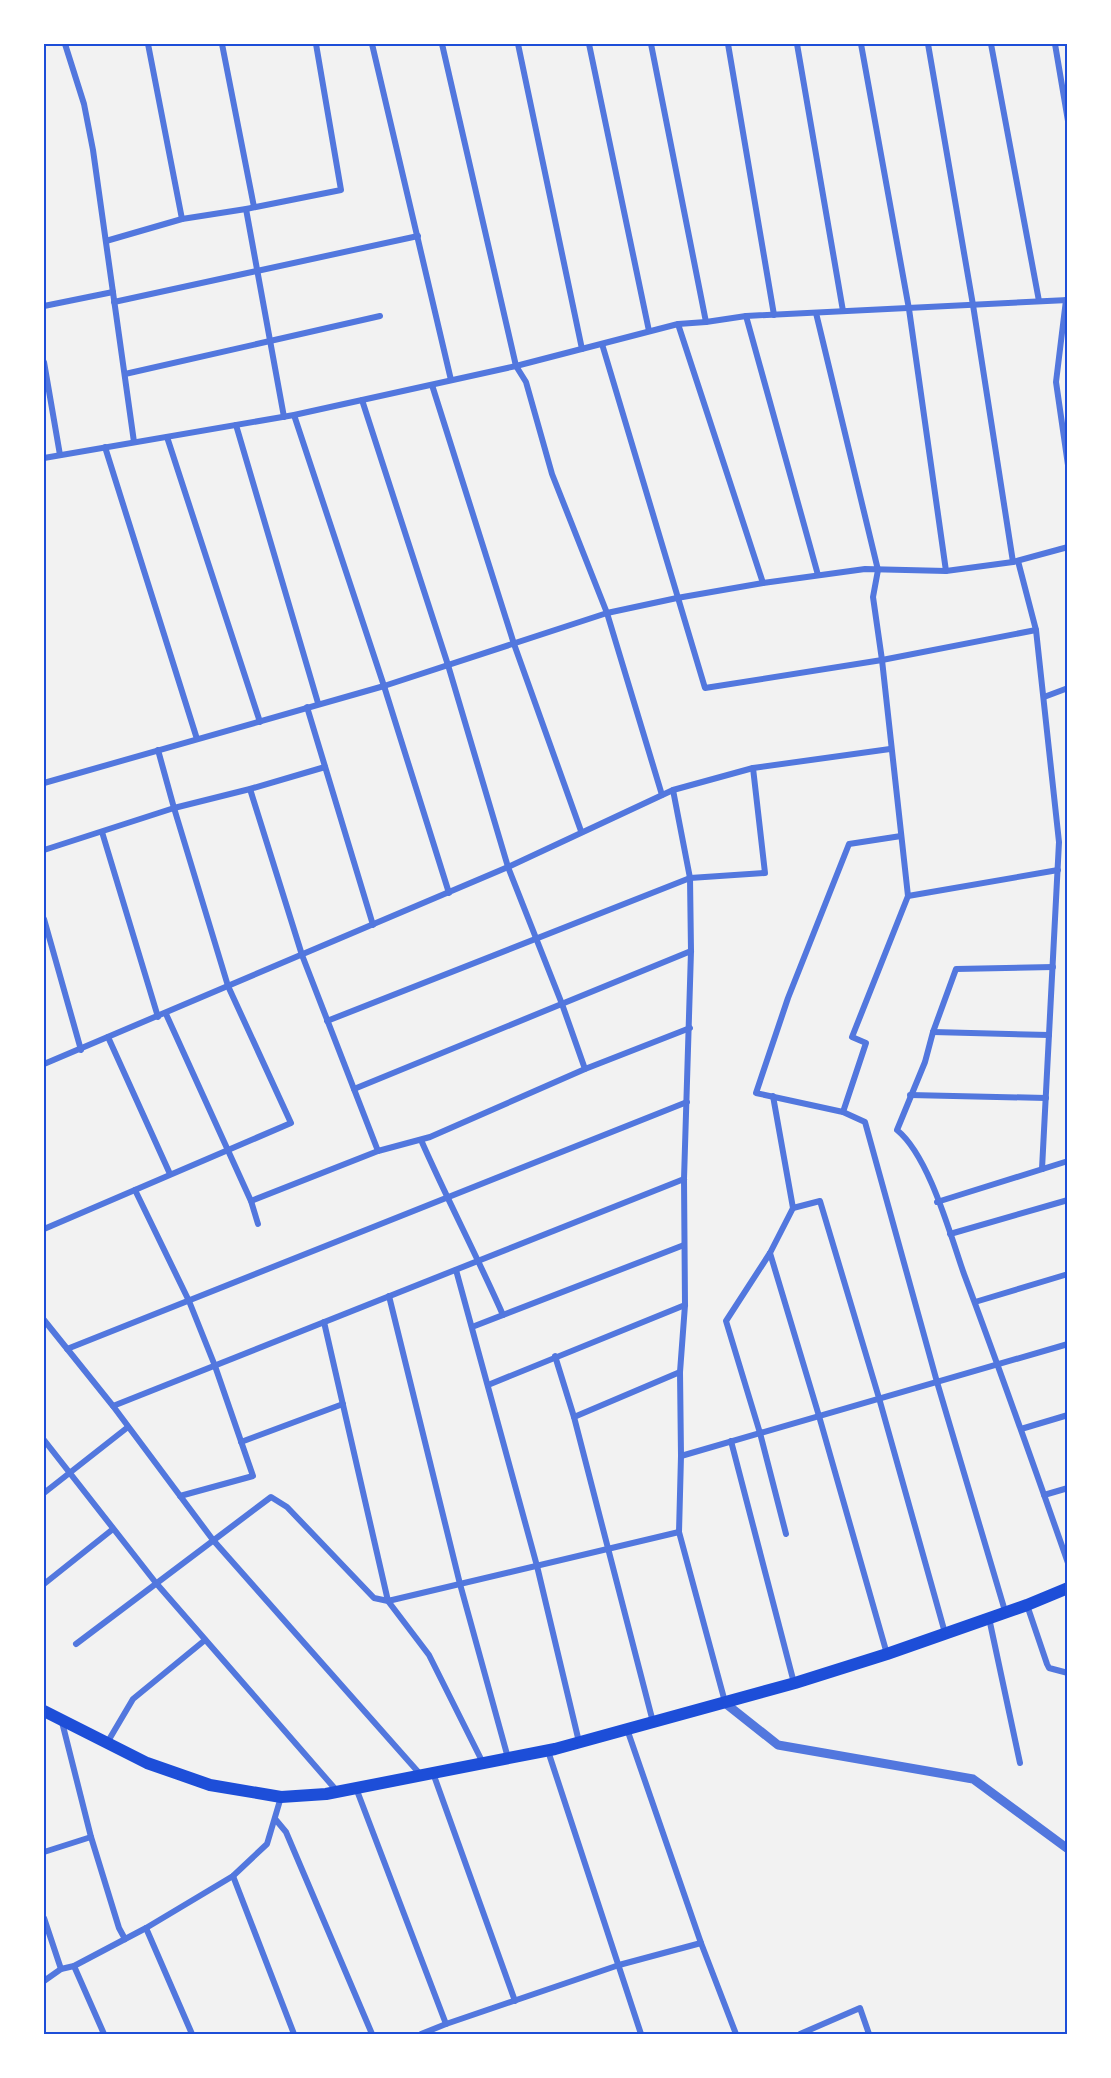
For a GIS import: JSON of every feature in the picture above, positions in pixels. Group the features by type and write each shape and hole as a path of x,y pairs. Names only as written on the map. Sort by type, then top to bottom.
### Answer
{"main road":[{"path":"44,1712 147,1763 210,1785 281,1797 337,1791 548,1750 795,1683 887,1654 1027,1605 1068,1588"}],"street":[{"path":"65,44 84,104 134,442"},
{"path":"148,44 182,219"},
{"path":"222,44 254,207"},
{"path":"106,241 182,219 246,209 341,189 316,44"},
{"path":"372,44 451,380"},
{"path":"442,44 516,366 526,382 552,474 607,613 662,795"},
{"path":"518,44 582,349"},
{"path":"588,44 650,331"},
{"path":"651,44 706,322"},
{"path":"728,44 774,315"},
{"path":"796,44 843,311"},
{"path":"861,44 909,309 946,571"},
{"path":"928,44 1015,562 1036,630 1059,842 1042,1169"},
{"path":"991,44 1039,301"},
{"path":"1055,44 1068,121"},
{"path":"246,209 284,417"},
{"path":"114,302 418,236"},
{"path":"44,306 113,292"},
{"path":"44,458 294,415 516,366 678,324 746,316 1067,300 1056,382 1068,465"},
{"path":"816,313 878,570 873,597 908,896 852,1037 866,1043 843,1112"},
{"path":"125,374 380,316"},
{"path":"746,316 818,575"},
{"path":"678,324 763,582"},
{"path":"602,344 705,688 882,660 1036,630"},
{"path":"44,362 60,455"},
{"path":"432,385 514,644 581,831"},
{"path":"362,400 448,665 508,867 585,1069"},
{"path":"294,415 384,686 449,892"},
{"path":"236,425 318,703"},
{"path":"167,437 260,722"},
{"path":"105,447 197,739"},
{"path":"44,783 384,686 607,613 763,582 878,570 946,571 1015,562 1068,547"},
{"path":"1044,697 1068,688"},
{"path":"306,707 373,925"},
{"path":"44,1064 508,867 581,831 674,790 753,768 890,749"},
{"path":"44,1229 291,1122 228,986 158,750"},
{"path":"44,850 174,808 325,767"},
{"path":"327,1021 690,878 765,873 753,768"},
{"path":"250,789 302,955 378,1152"},
{"path":"674,790 690,878 691,951 684,1179 685,1305 680,1372 679,1532 725,1702 778,1745 973,1779 1068,1849"},
{"path":"102,832 158,1017"},
{"path":"901,837 849,843 788,998 756,1093 843,1112 865,1122 937,1382 1005,1611"},
{"path":"1059,842 1068,839"},
{"path":"908,896 1058,870"},
{"path":"44,919 81,1050"},
{"path":"354,1089 691,951"},
{"path":"1053,967 956,969 933,1032 925,1062 897,1130 908,1140 926,1170 1068,1563"},
{"path":"166,1014 251,1201 258,1224"},
{"path":"251,1201 378,1152 421,1140 585,1069 690,1028"},
{"path":"933,1032 1049,1035"},
{"path":"108,1037 170,1174"},
{"path":"910,1095 1046,1098"},
{"path":"773,1096 793,1208 770,1253 726,1321 760,1433 786,1534"},
{"path":"67,1349 446,1196 687,1102"},
{"path":"421,1140 503,1315"},
{"path":"938,1202 1068,1161"},
{"path":"113,1406 684,1179"},
{"path":"135,1190 189,1301 215,1366 253,1476 180,1496"},
{"path":"950,1234 1068,1200"},
{"path":"793,1208 820,1202 879,1398 945,1633"},
{"path":"472,1327 684,1245"},
{"path":"770,1253 887,1654"},
{"path":"456,1270 537,1566 579,1742"},
{"path":"975,1302 1068,1274"},
{"path":"389,1296 460,1584 508,1758"},
{"path":"488,1385 685,1305"},
{"path":"44,1320 113,1406 213,1540 427,1774 515,2001"},
{"path":"324,1322 388,1601 429,1655 483,1763"},
{"path":"681,1456 1068,1344"},
{"path":"555,1356 574,1417 606,1549 653,1722"},
{"path":"574,1417 680,1372"},
{"path":"241,1442 343,1404"},
{"path":"1021,1429 1068,1415"},
{"path":"44,1493 128,1427"},
{"path":"44,1440 156,1583 337,1791"},
{"path":"731,1442 795,1683"},
{"path":"1044,1495 1068,1488"},
{"path":"76,1644 271,1497 287,1507 374,1598 388,1601 679,1532"},
{"path":"44,1584 113,1529"},
{"path":"1027,1605 1049,1668 1068,1673"},
{"path":"989,1617 1020,1763"},
{"path":"106,1744 133,1699 205,1640"},
{"path":"62,1721 91,1837 119,1928 125,1940"},
{"path":"627,1729 701,1943 736,2034"},
{"path":"548,1750 641,2034"},
{"path":"356,1788 446,2024"},
{"path":"44,1981 61,1970 75,1966 125,1940 233,1876 267,1844 281,1797"},
{"path":"276,1820 286,1832 372,2034"},
{"path":"44,1852 91,1837"},
{"path":"233,1876 294,2034"},
{"path":"44,1918 61,1970"},
{"path":"146,1928 192,2034"},
{"path":"421,2034 618,1965 701,1943"},
{"path":"75,1966 104,2034"},
{"path":"800,2034 860,2008 869,2034"}]}
